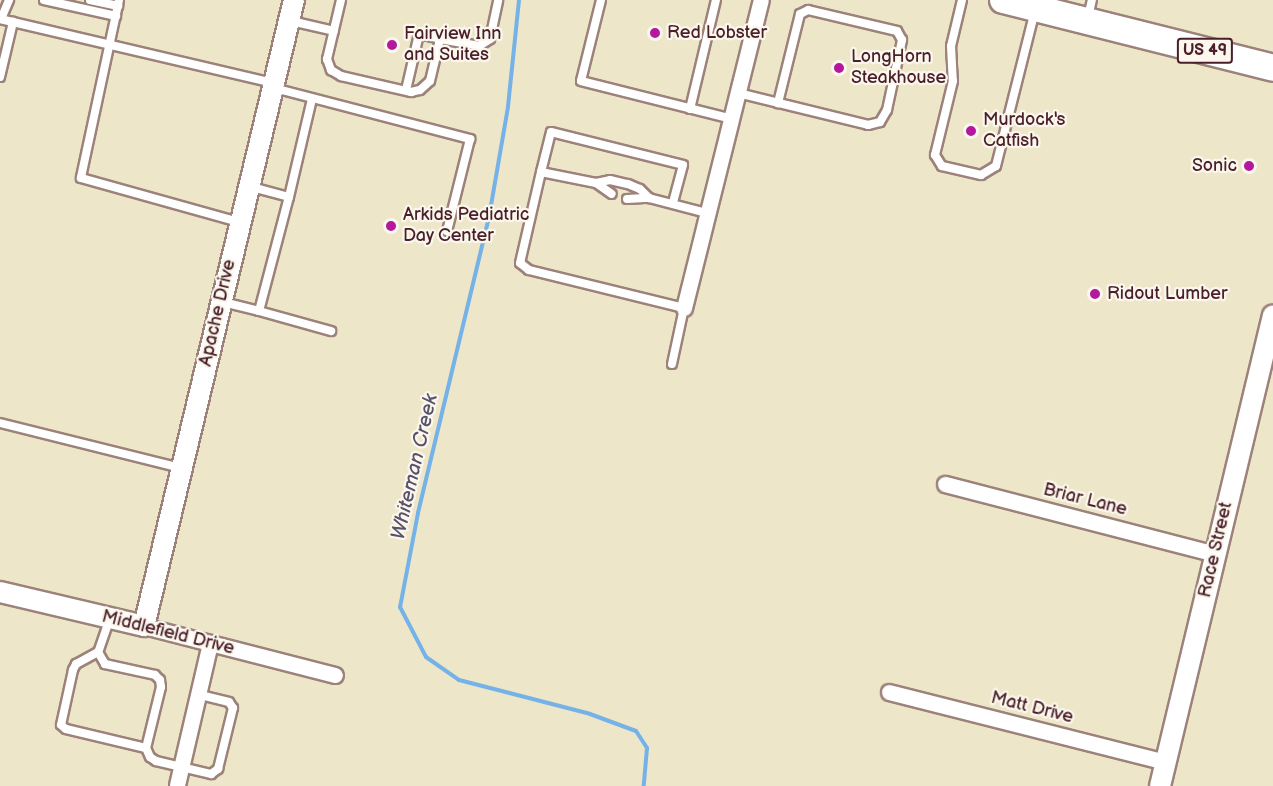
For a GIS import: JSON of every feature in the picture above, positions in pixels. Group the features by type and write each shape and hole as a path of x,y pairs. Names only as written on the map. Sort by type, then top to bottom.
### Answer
{"highway":[{"name":"US 49","path":"1004,0 1035,8 1090,11 1272,68"}],"street":[{"name":"Apache Drive","path":"144,626 220,301 294,0"},
{"path":"684,308 761,0"},
{"name":"Race Street","path":"1160,786 1273,315"},
{"name":"Briar Lane","path":"945,484 1216,554"},
{"name":"Middlefield Drive","path":"0,592 335,675"},
{"path":"177,785 210,643"},
{"name":"Matt Drive","path":"889,692 1166,762"}],"lane":[{"path":"9,0 1,19 274,86 312,99 470,139 447,231"},
{"path":"44,0 116,16"},
{"path":"90,0 118,3 81,178 240,223"},
{"path":"341,0 327,59 331,70 341,76 406,90 420,90 430,81 440,39"},
{"path":"406,90 419,34 479,46 489,39 498,0"},
{"path":"601,0 581,81 732,119"},
{"path":"690,109 716,0"},
{"path":"962,0 951,46 953,81 935,155 942,166 981,175 996,166 1035,8"},
{"path":"738,93 778,103 868,125 880,122 887,110 902,40 897,31 808,10 800,14 778,103"},
{"path":"289,20 334,31"},
{"path":"0,77 13,22"},
{"path":"259,311 312,99"},
{"path":"672,364 684,308 529,270 520,263 551,132 683,165 673,203"},
{"path":"541,172 596,183 612,194"},
{"path":"596,183 610,180 628,184 640,189 649,198"},
{"path":"249,187 289,197"},
{"path":"627,199 649,198 706,213"},
{"path":"220,301 331,331"},
{"path":"0,423 182,468"},
{"path":"110,618 98,652 76,664 73,670 61,725 66,729 146,748"},
{"path":"98,652 105,664 155,675 160,680 161,687 146,748 150,757 156,761 212,774 218,770 233,708 229,702 198,694"}],"waterway":[{"name":"Whiteman Creek","path":"519,0 508,107 489,217 418,513 400,607 426,657 459,680 590,714 636,731 647,748 644,786"}],"place":[{"name":"Red Lobster","path":"655,33"},
{"name":"Fairview Inn and Suites","path":"392,45"},
{"name":"LongHorn Steakhouse","path":"839,68"},
{"name":"Murdock's Catfish","path":"971,131"},
{"name":"Sonic","path":"1249,166"},
{"name":"Arkids Pediatric Day Center","path":"391,226"},
{"name":"Ridout Lumber","path":"1095,294"}]}
